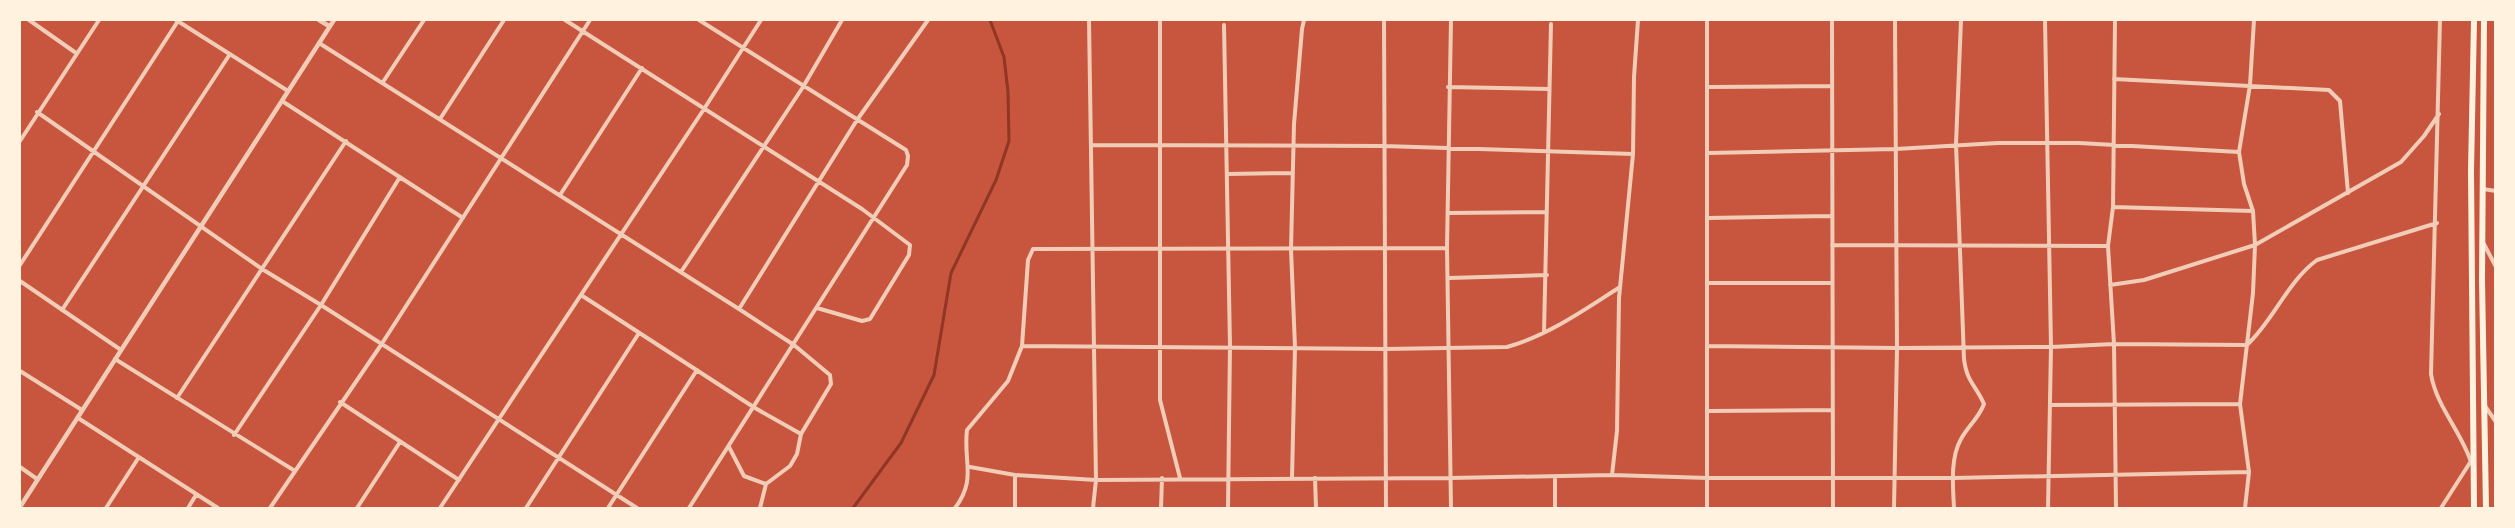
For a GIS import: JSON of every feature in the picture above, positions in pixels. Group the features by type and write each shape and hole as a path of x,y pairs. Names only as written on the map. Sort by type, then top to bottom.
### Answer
{"main road":[{"path":"2474,20 2471,206 2474,508"},
{"path":"2484,20 2482,241 2486,508"},
{"path":"2471,206 2483,206"}],"street":[{"path":"29,20 76,53"},
{"path":"20,141 99,20"},
{"path":"20,265 177,20 288,91"},
{"path":"319,20 329,26"},
{"path":"20,507 334,20"},
{"path":"383,82 424,20"},
{"path":"440,119 504,20"},
{"path":"565,20 862,208 872,218 910,244 911,249 870,319 862,321 817,308"},
{"path":"270,508 340,402 381,345 590,20"},
{"path":"689,508 755,408 907,165 908,156 906,150 699,20"},
{"path":"440,508 761,20"},
{"path":"681,272 803,87 842,20"},
{"path":"739,309 857,120 928,20"},
{"path":"1089,20 1096,480 1093,508"},
{"path":"1160,20 1160,400 1180,478"},
{"path":"1292,478 1295,347 1291,249 1294,145 1304,20"},
{"path":"1384,20 1384,479 1386,508"},
{"path":"1451,20 1448,87 1447,248 1451,508"},
{"path":"1612,475 1617,431 1620,287 1633,154 1634,77 1638,20"},
{"path":"1707,20 1707,508"},
{"path":"1832,20 1833,508"},
{"path":"1894,508 1897,348 1895,20"},
{"path":"1954,508 1953,478 1960,440 1980,415 1984,404 1966,373 1963,348 1956,144 1961,20"},
{"path":"2045,20 2051,347 2048,508"},
{"path":"2115,20 2114,207 2108,246 2114,344 2116,508"},
{"path":"2245,508 2248,472 2240,404 2253,293 2255,245 2253,211 2244,184 2239,152 2250,85 2254,20"},
{"path":"2440,20 2437,223 2431,374 2434,388 2473,459 2441,508"},
{"path":"1544,333 1551,24"},
{"path":"1224,25 1230,346 1228,508"},
{"path":"319,43 794,345 832,379 801,434 797,454 790,466 766,484 760,508"},
{"path":"62,310 230,54"},
{"path":"560,195 642,68"},
{"path":"2114,79 2329,90 2340,101 2348,193"},
{"path":"1708,87 1832,86"},
{"path":"1448,87 1550,89"},
{"path":"282,101 463,218"},
{"path":"37,112 262,269 637,508"},
{"path":"2110,285 2167,273 2255,245 2401,162 2424,136 2439,113"},
{"path":"177,398 346,141"},
{"path":"1708,153 2047,143 2239,152"},
{"path":"1091,145 1448,147 1633,154"},
{"path":"1227,174 1293,173"},
{"path":"234,435 321,305 400,177"},
{"path":"2483,189 2496,191"},
{"path":"2114,207 2253,211"},
{"path":"1448,213 1547,212"},
{"path":"1708,218 1832,216"},
{"path":"1707,345 1963,348 2114,344 2247,345 2261,330 2306,268 2317,260 2437,223"},
{"path":"2482,241 2496,267"},
{"path":"1832,245 2108,246"},
{"path":"955,508 968,485 968,430 971,423 1008,381 1022,346 1030,253 1033,249 1447,248"},
{"path":"1449,278 1547,275"},
{"path":"20,281 121,350"},
{"path":"1708,283 1832,283"},
{"path":"1022,346 1385,349 1507,347 1544,333 1620,287"},
{"path":"581,295 755,408 801,434"},
{"path":"526,508 639,333"},
{"path":"115,359 295,471"},
{"path":"608,508 697,370"},
{"path":"20,371 82,411"},
{"path":"340,402 459,480"},
{"path":"2050,405 2240,404"},
{"path":"2485,406 2496,422"},
{"path":"1708,411 1833,410"},
{"path":"78,418 218,508"},
{"path":"357,508 400,442"},
{"path":"729,447 744,476 766,484"},
{"path":"106,508 139,458"},
{"path":"20,467 37,479"},
{"path":"969,467 1015,475 1096,480 1612,475 1833,479 2248,472"},
{"path":"1015,475 1015,508"},
{"path":"1555,477 1555,508"},
{"path":"1161,508 1162,478"},
{"path":"1315,478 1316,508"},
{"path":"188,508 196,495"}],"waterway":[{"path":"853,508 901,443 934,375 951,273 996,180 1009,141 1008,92 1004,57 990,20"}]}
